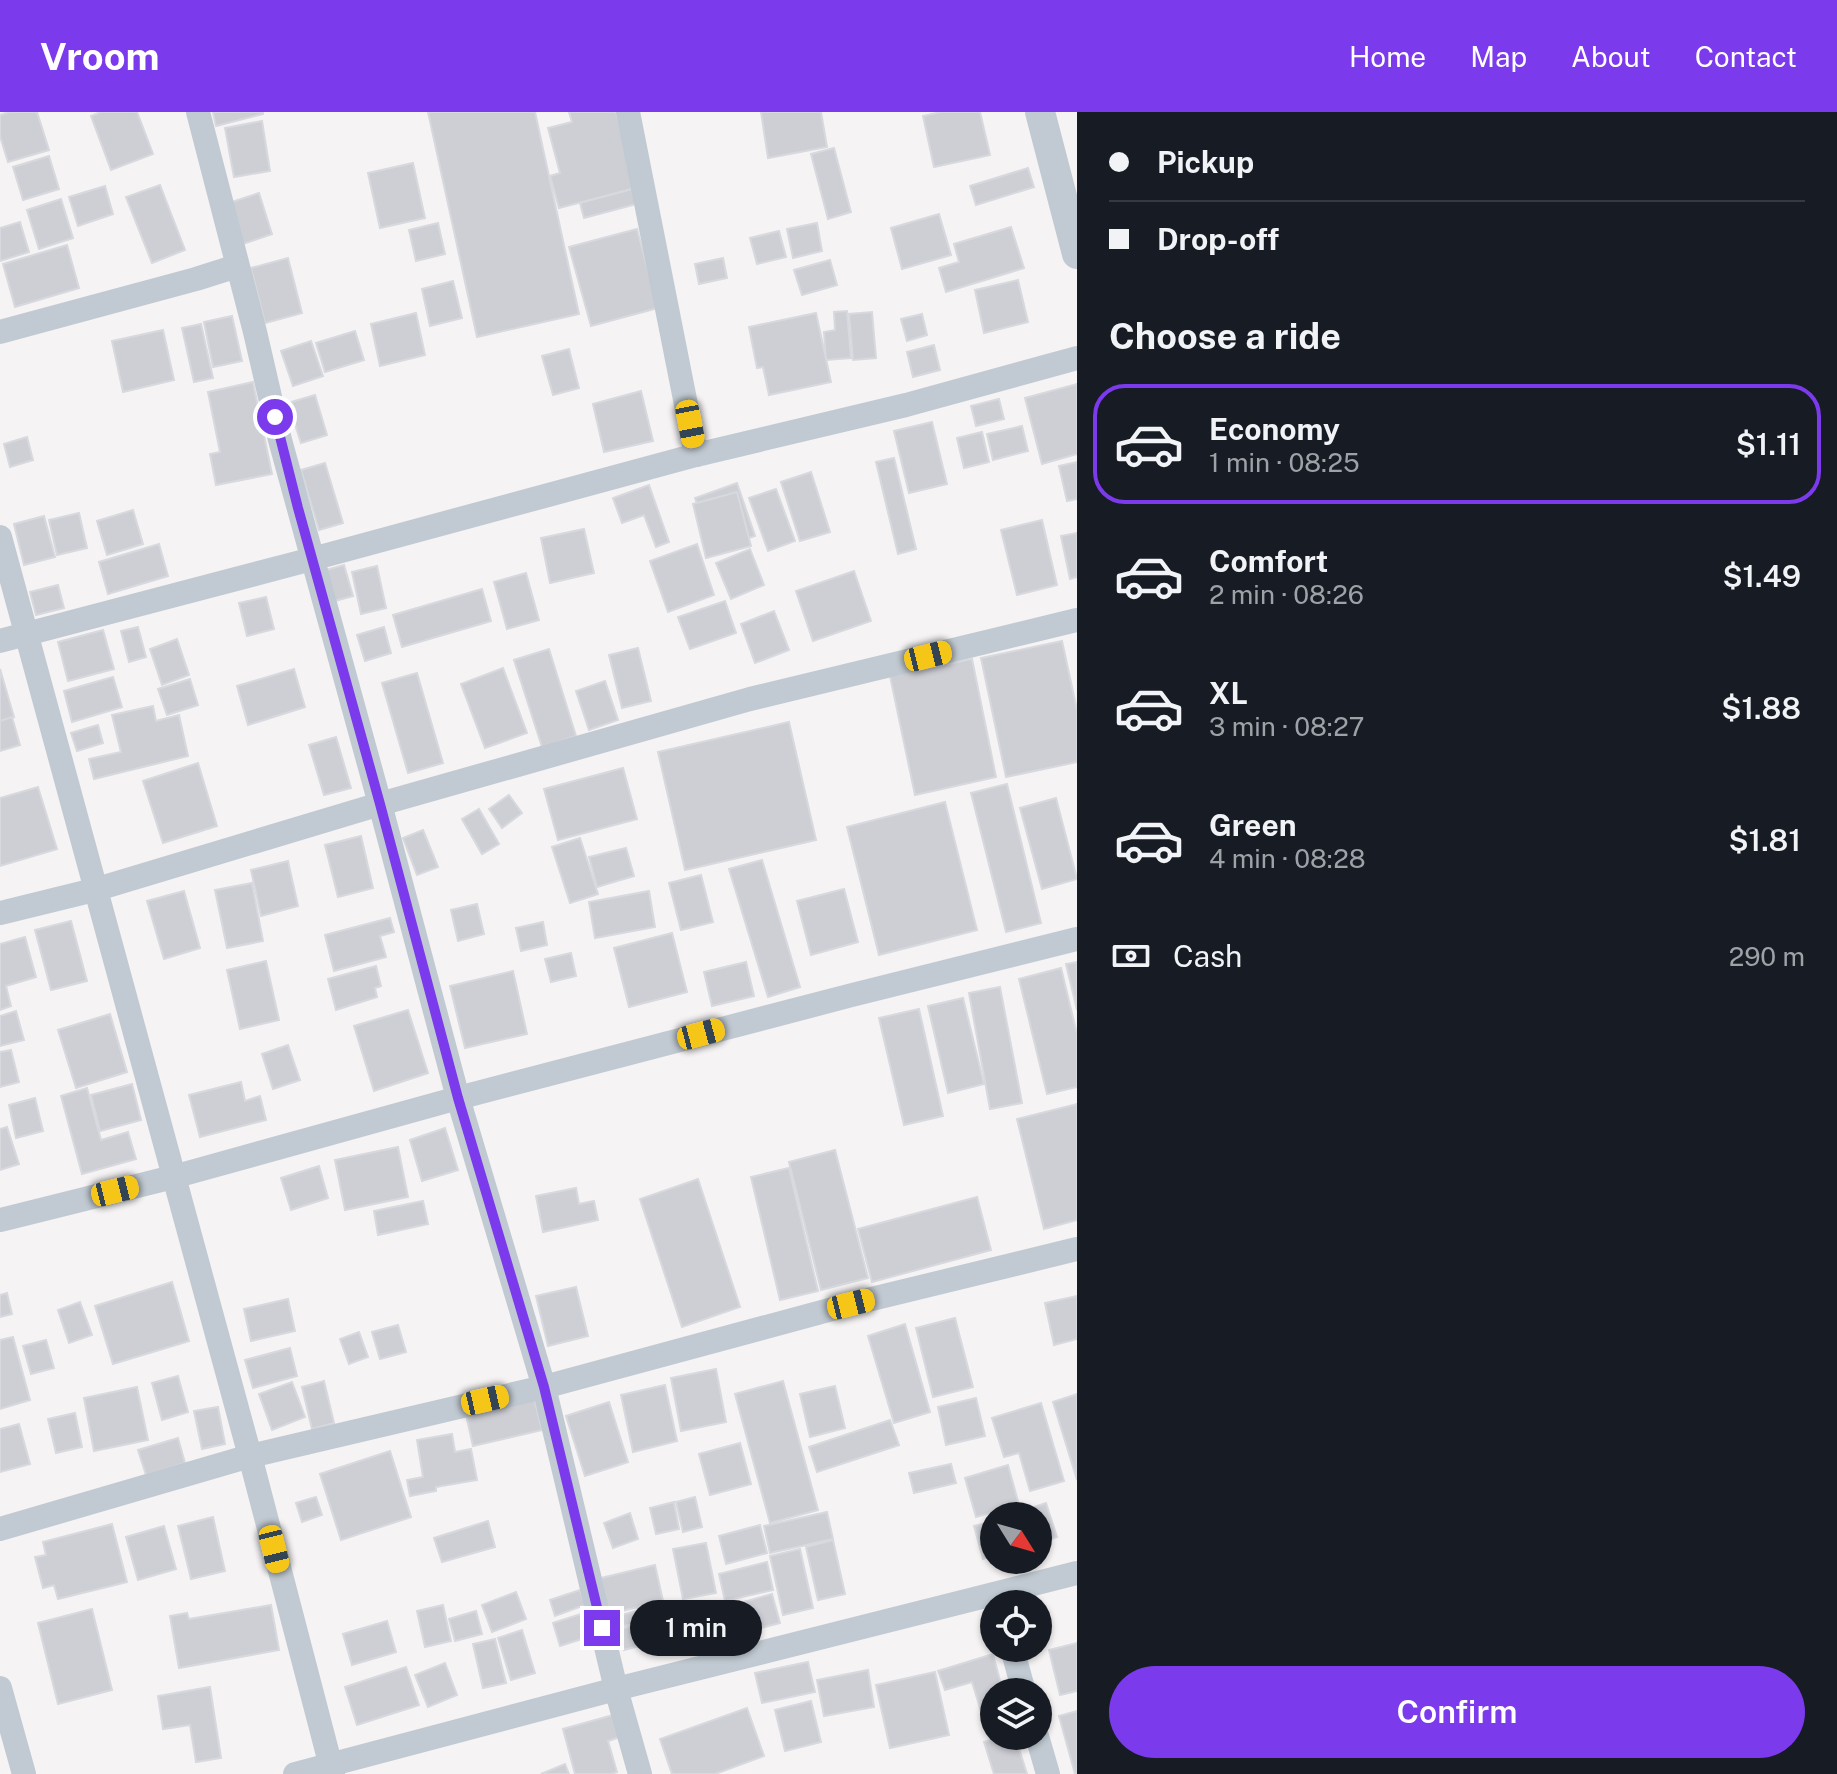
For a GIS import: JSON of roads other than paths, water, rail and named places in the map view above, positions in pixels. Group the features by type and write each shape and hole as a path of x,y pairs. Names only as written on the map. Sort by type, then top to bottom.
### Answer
{"street":[{"path":"198,112 312,559 458,1098 544,1387 616,1689 640,1774"},
{"path":"628,112 696,455"},
{"path":"1040,112 1077,254"},
{"path":"0,332 237,266"},
{"path":"0,641 696,455 906,405 1077,358"},
{"path":"0,537 250,1456 332,1770"},
{"path":"0,913 94,890 380,804 750,699 1077,620"},
{"path":"0,1220 173,1177 458,1098 852,995 1077,939"},
{"path":"0,1529 250,1456 544,1387 851,1304 1077,1249"},
{"path":"1025,1590 1077,1573"},
{"path":"295,1774 332,1770 616,1689 980,1603"},
{"path":"0,1688 24,1774"},
{"path":"1041,1750 1048,1774"}]}
